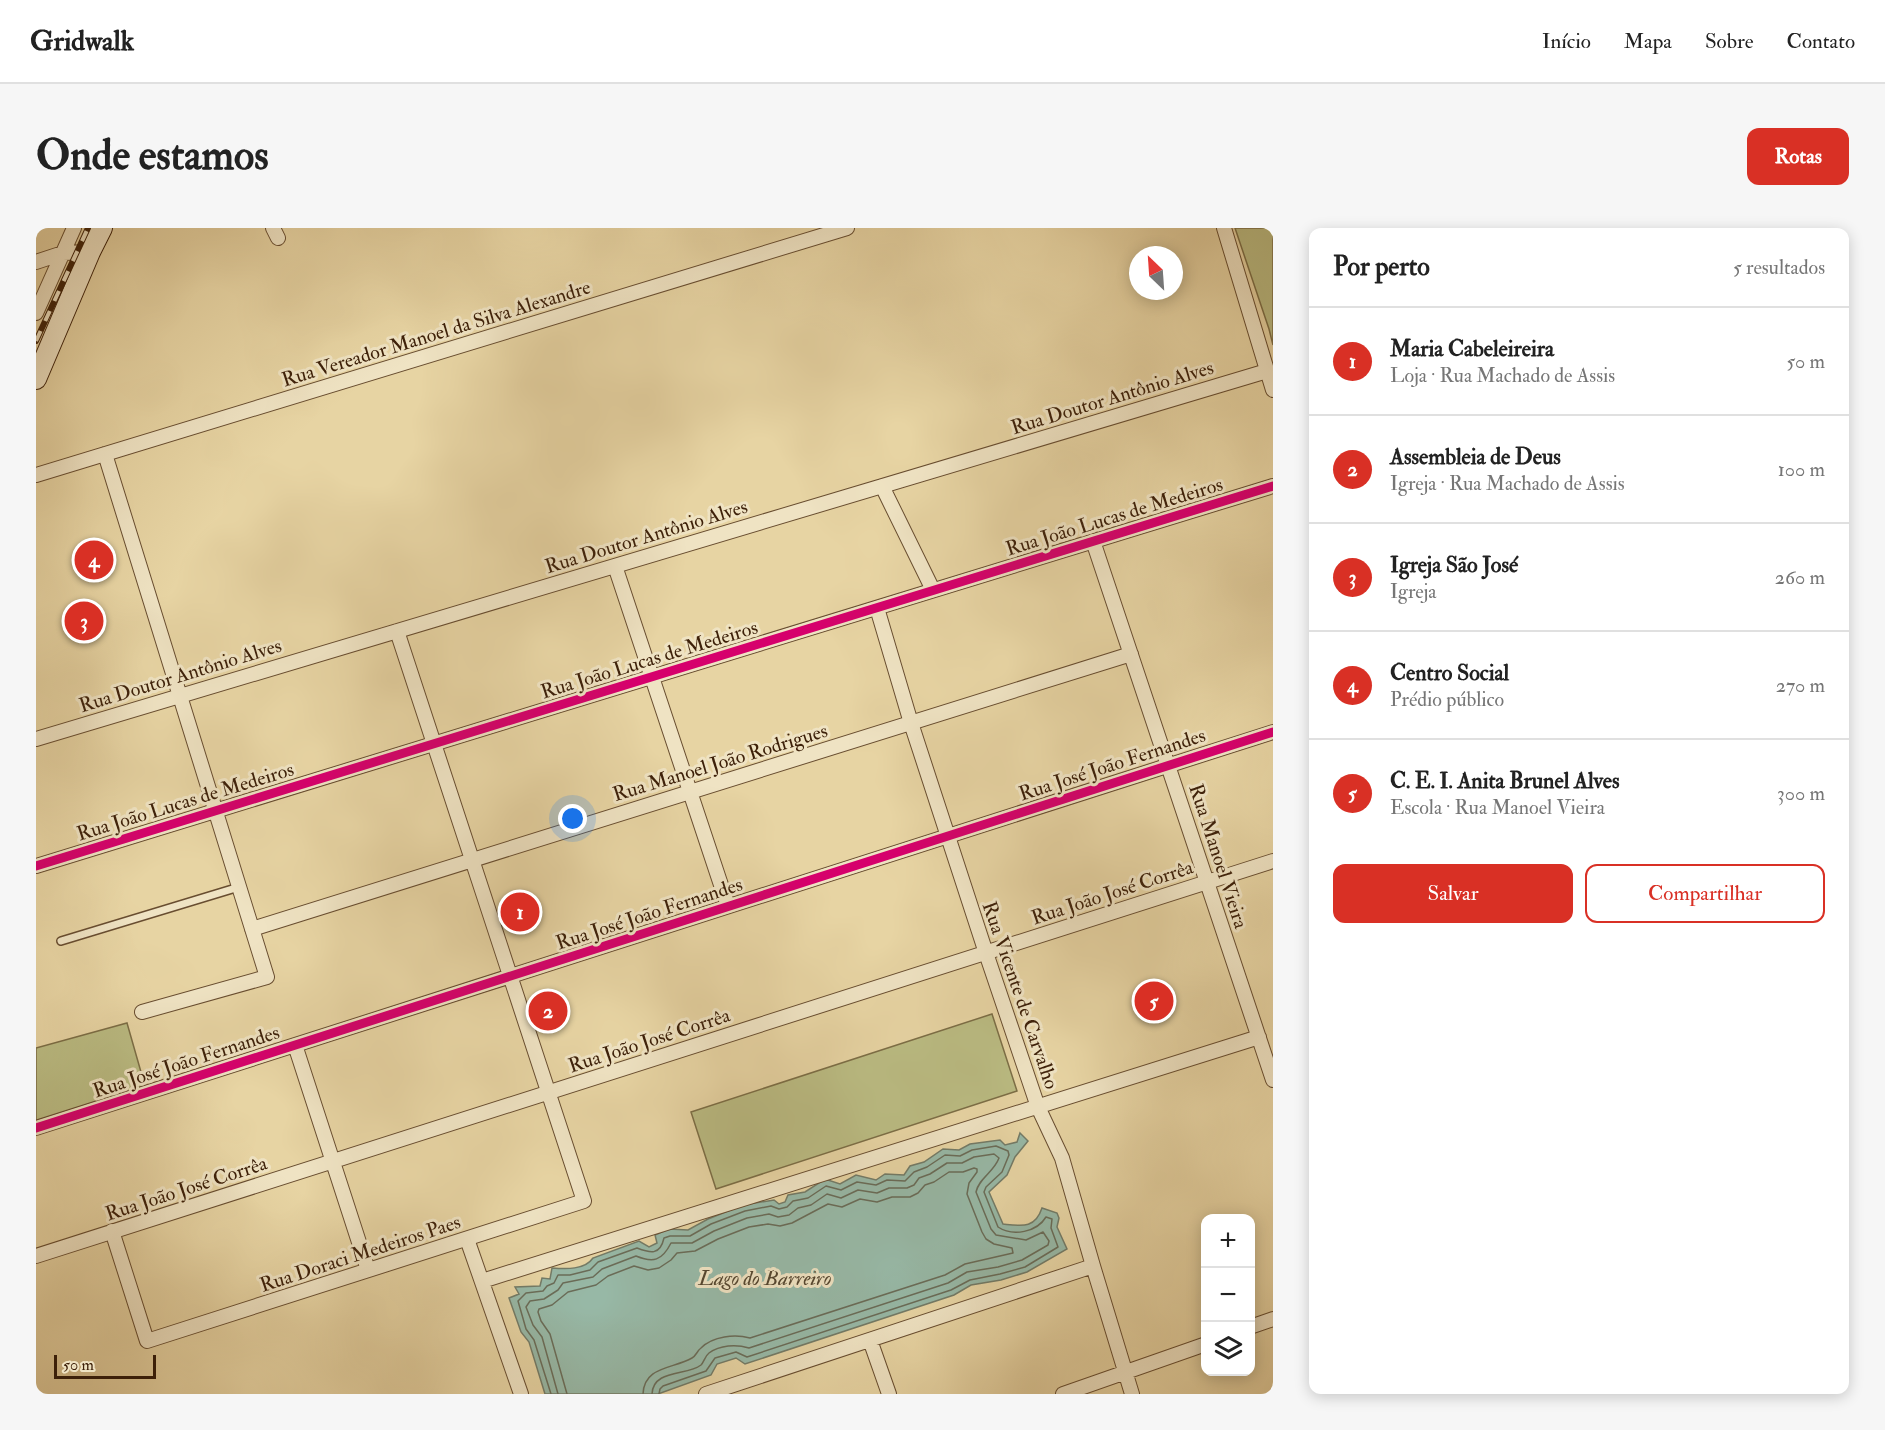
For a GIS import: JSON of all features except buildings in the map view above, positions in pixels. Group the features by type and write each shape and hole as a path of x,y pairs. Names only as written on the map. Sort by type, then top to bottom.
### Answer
{"main road":[{"path":"36,379 102,228"}],"street":[{"path":"36,313 74,228"},
{"name":"Rua Vereador Manoel da Silva Alexandre","path":"36,475 846,228"},
{"path":"1224,228 1273,390"},
{"path":"36,262 63,253 90,252"},
{"name":"Rua Doutor Antônio Alves","path":"36,739 1267,371"},
{"path":"105,454 267,977 142,1012"},
{"path":"882,486 933,590"},
{"name":"Rua João Lucas de Medeiros","path":"36,866 1273,486"},
{"name":"Rua Manoel Vieira","path":"1093,541 1273,1080"},
{"path":"615,566 728,906"},
{"name":"Rua Vicente de Carvalho","path":"877,608 911,723 986,953 1038,1107 1062,1158 1092,1266 1132,1394"},
{"path":"397,631 548,1092"},
{"name":"Rua Manoel João Rodrigues","path":"252,929 1131,654"},
{"name":"Rua José João Fernandes","path":"36,1128 1273,732"},
{"name":"Rua João José Corrêa","path":"36,1256 1273,861"},
{"path":"482,1281 1259,1037"},
{"path":"295,1045 368,1270"},
{"name":"Rua Doraci Medeiros Paes","path":"112,1232 147,1341 467,1239 584,1201 548,1092"},
{"path":"467,1239 521,1394"},
{"path":"706,1394 1092,1266"},
{"path":"1255,1326 1273,1319"},
{"path":"870,1340 889,1394"},
{"path":"1063,1394 1201,1346"}],"lane":[{"path":"61,941 239,887"}],"green space":[{"path":"1235,228 1273,228 1273,345 1269,329"},
{"path":"992,1014 1017,1091 716,1189 691,1112"},
{"path":"127,1023 145,1086 36,1121 36,1048"}],"water":[{"name":"Lago do Barreiro","path":"1020,1133 1028,1141 1015,1157 1007,1175 989,1192 1003,1224 1027,1225 1032,1223 1042,1208 1057,1213 1059,1218 1057,1227 1067,1249 1027,1272 1001,1280 971,1285 954,1295 745,1364 736,1358 717,1364 711,1375 658,1394 545,1394 529,1342 521,1332 509,1298 519,1294 515,1287 540,1286 542,1278 550,1279 552,1268 580,1267 593,1258 639,1241 649,1247 657,1243 655,1235 669,1229 688,1230 743,1205 774,1200 779,1204 785,1202 788,1195 805,1192 825,1179 840,1184 856,1175 876,1180 885,1174 904,1175 910,1166 924,1162 943,1149 959,1150 970,1144 1000,1140 1005,1145 1017,1142"}],"railway":[{"path":"36,341 88,228"}],"cycle path":[{"path":"36,866 1273,486"},
{"path":"36,1128 1273,732"}],"place":[{"name":"Centro Social","path":"94,560"},
{"name":"Igreja São José","path":"84,621"},
{"name":"Maria Cabeleireira","path":"520,912"},
{"name":"C. E. I. Anita Brunel Alves","path":"1154,1001"},
{"name":"Assembleia de Deus","path":"548,1011"}]}
